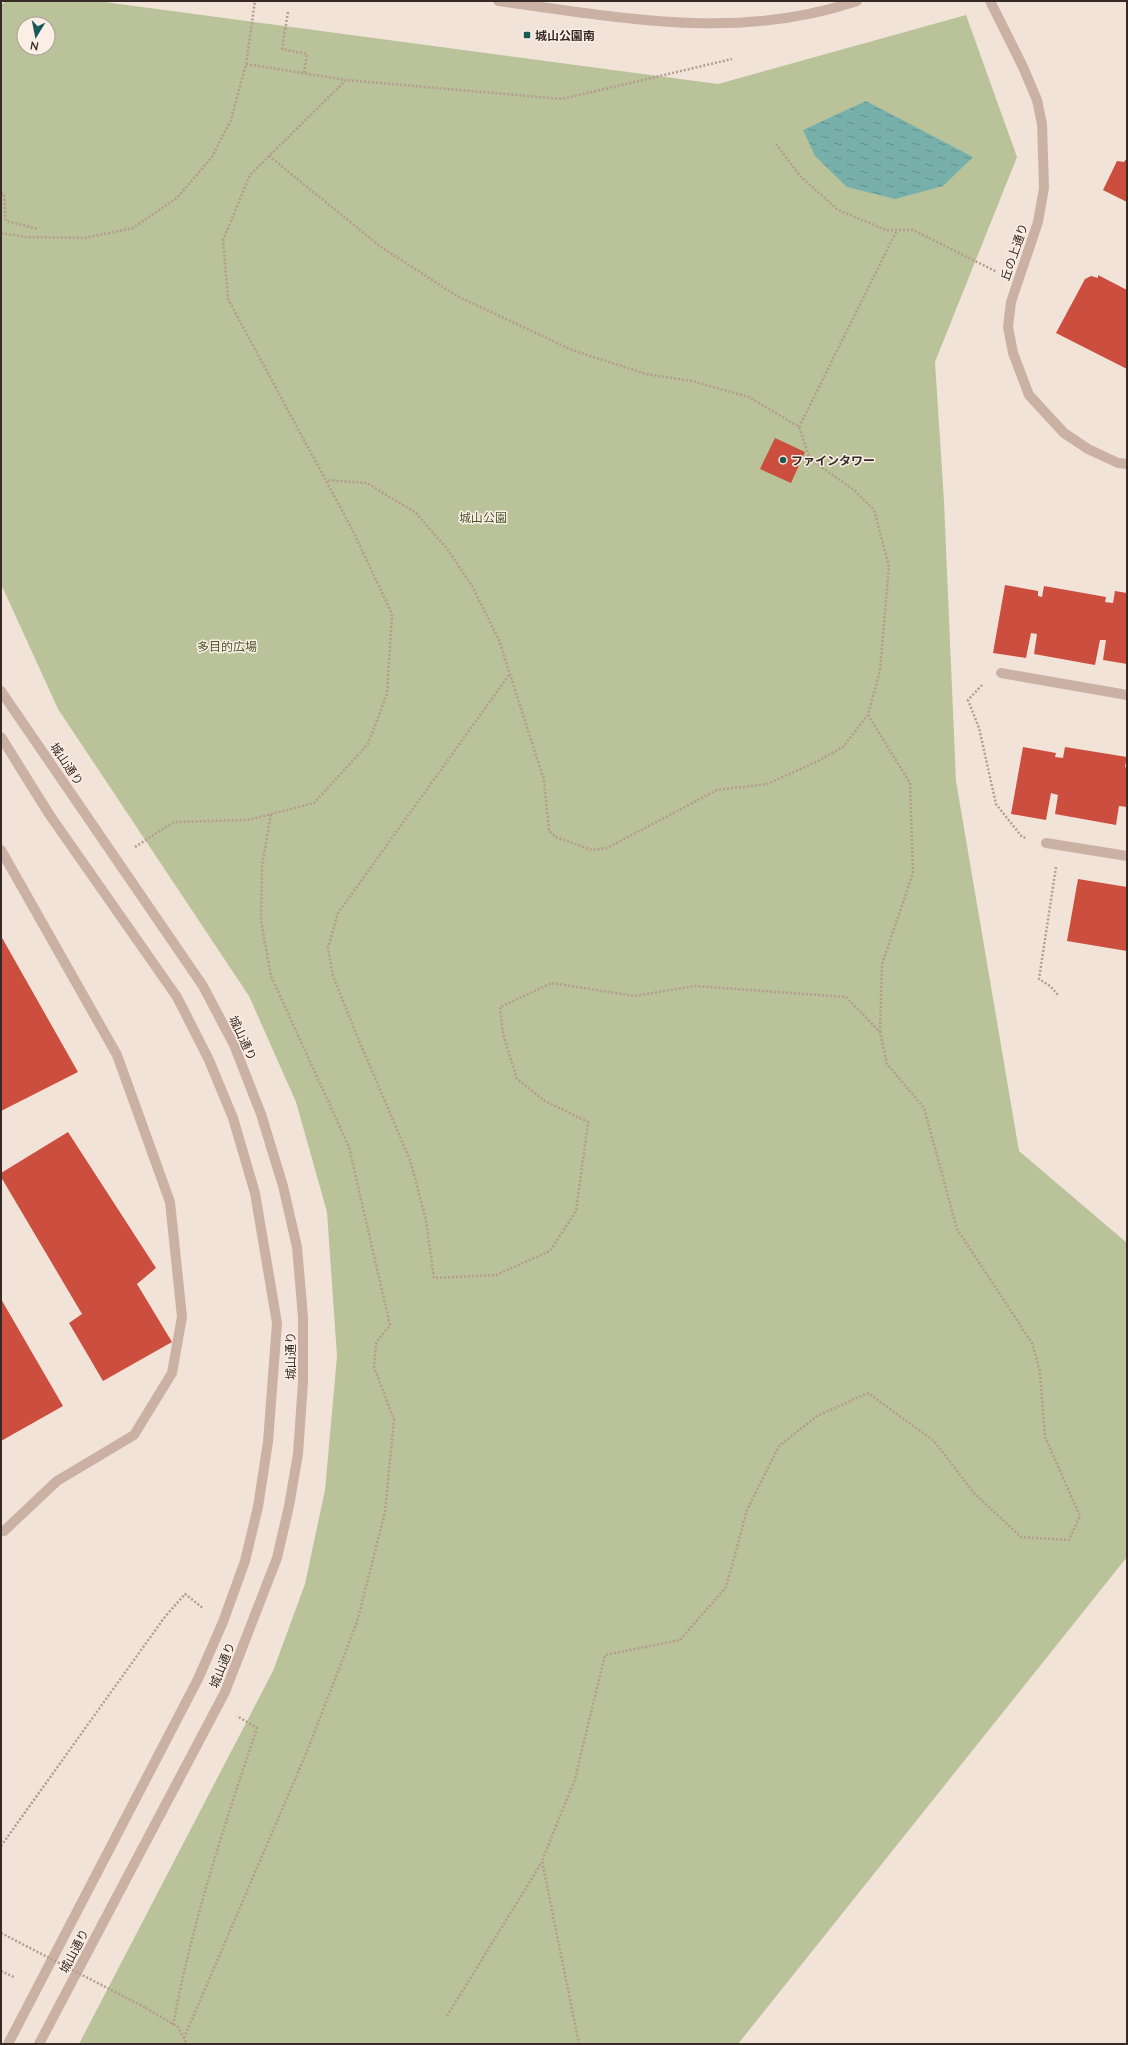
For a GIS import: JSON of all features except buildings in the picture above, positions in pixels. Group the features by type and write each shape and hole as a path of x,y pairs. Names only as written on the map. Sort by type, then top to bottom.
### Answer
{"street":[{"path":"498,1 670,23 712,25 756,23 835,8 857,1"},
{"name":"丘の上通り","path":"990,1 1023,67 1037,100 1042,124 1044,188 1038,222 1011,302 1008,327 1012,353 1029,395 1064,433 1088,449 1118,463 1127,464"},
{"path":"1001,673 1127,695"},
{"name":"城山通り","path":"1,691 202,986 234,1045 261,1114 283,1186 297,1247 303,1317 303,1382 298,1454 289,1506 277,1558 226,1692 40,2044"},
{"name":"城山通り","path":"1,737 49,814 177,997 209,1060 233,1118 255,1193 276,1323 268,1442 258,1507 245,1561 223,1622 198,1679 8,2044"},
{"path":"1046,843 1127,856"},
{"path":"1,850 117,1055 170,1202 182,1317 172,1374 134,1435 57,1480 4,1531"}],"path":[{"path":"1,233 25,237 85,238 133,228 177,198 212,157 231,120 246,64 255,1"},
{"path":"288,12 282,49 307,54 304,73"},
{"path":"246,64 346,80 562,99 732,59"},
{"path":"132,850 174,822 248,820 314,803 368,744 387,694 392,614 352,529 228,299 223,240 250,175 346,80"},
{"path":"776,144 800,176 838,210 886,230 913,230 1018,282"},
{"path":"269,156 381,247 457,296 572,350 646,374 692,381 749,397 799,427 810,459 854,490 874,510 889,566 880,670 868,715 843,747 816,762 767,784 717,790 607,848 592,850 556,837 549,831 544,780 499,640 472,586 448,550 416,513 367,483 326,480"},
{"path":"1,193 4,194 6,221 38,229"},
{"path":"799,427 896,230"},
{"path":"1001,673 985,682 968,700 979,728 996,804 1022,837 1046,843"},
{"path":"509,675 338,913 328,948 333,976 355,1032 410,1160 426,1220 434,1278 496,1276 550,1250 576,1211 588,1122 545,1101 517,1079 503,1034 500,1007 552,983 634,996 695,986 846,997 880,1032"},
{"path":"447,2016 542,1861 575,1779 605,1656 680,1640 726,1587 747,1510 780,1446 817,1416 868,1393 934,1441 974,1493 1021,1537 1069,1540 1080,1516 1044,1437 1040,1372 1032,1343 957,1229 924,1108 887,1064 880,1032 882,964 913,873 910,783 868,715"},
{"path":"1059,996 1050,986 1039,979 1060,845"},
{"path":"1,1846 164,1618 185,1594 203,1608"},
{"path":"173,2025 183,1970 215,1855 257,1728 237,1716"},
{"path":"542,1861 579,2044"},
{"path":"1,1933 146,2008 178,2028 187,2044"},
{"path":"1,1971 14,1977"}],"green space":[{"name":"城山公園","path":"6,1 97,1 718,84 966,15 1017,157 935,362 944,502 956,781 1019,1151 1127,1243 1127,1557 738,2044 79,2044 273,1671 305,1584 325,1490 337,1356 327,1212 296,1102 249,996 58,709 1,584 1,5"}],"water":[{"path":"866,101 973,157 943,186 895,199 847,187 815,156 803,130"}],"place":[{"name":"城山公園南","path":"527,35"},
{"name":"ファインタワー","path":"783,460"}],"park label":[{"name":"多目的広場","path":"227,646"}]}
